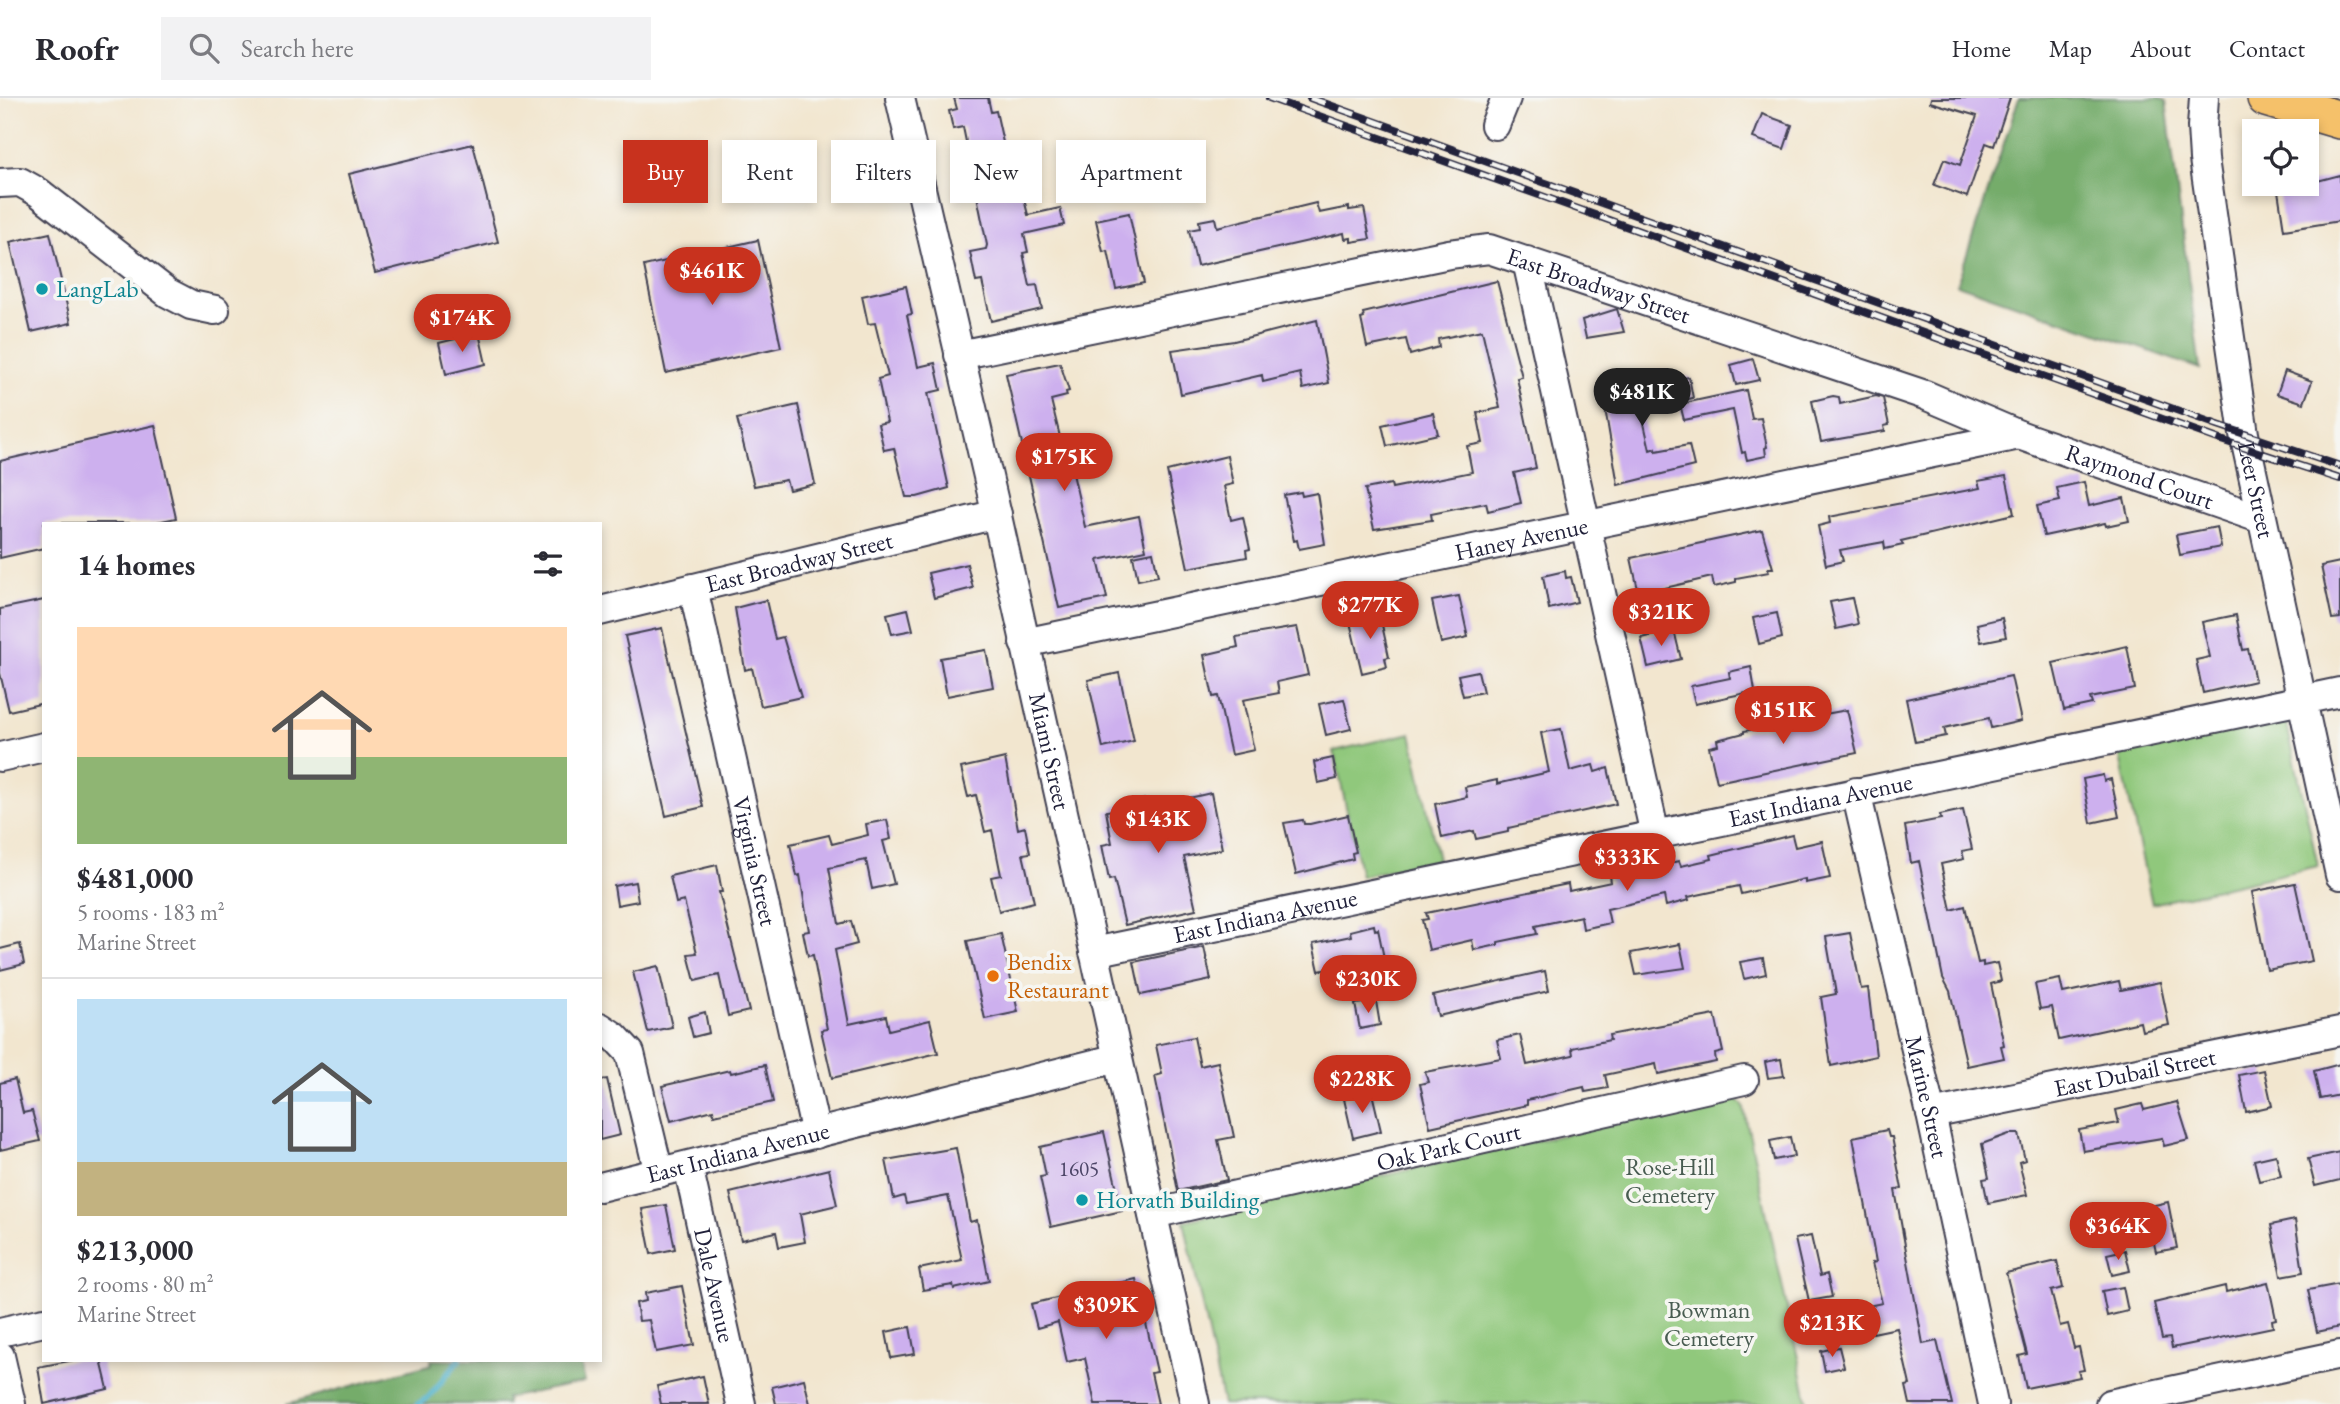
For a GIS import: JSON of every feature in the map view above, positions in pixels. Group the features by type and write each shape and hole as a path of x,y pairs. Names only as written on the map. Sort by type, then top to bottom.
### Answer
{"main road":[{"path":"2266,98 2340,120"}],"street":[{"name":"Miami Street","path":"900,98 1195,1404"},
{"path":"1495,125 1506,98"},
{"name":"Leer Street","path":"2204,98 2202,127 2217,258 2244,434 2340,875"},
{"path":"0,183 20,182 38,192 168,293 191,305 215,310"},
{"name":"East Broadway Street","path":"959,355 1449,254 1489,249 1925,395 2019,435"},
{"path":"1527,261 1655,835"},
{"name":"Raymond Court","path":"2019,435 2262,519"},
{"name":"Haney Avenue","path":"1024,643 2019,435"},
{"name":"East Broadway Street","path":"602,611 996,514"},
{"name":"Virginia Street","path":"693,588 816,1134"},
{"name":"East Indiana Avenue","path":"1094,952 2340,692"},
{"path":"0,757 42,747"},
{"name":"Marine Street","path":"1856,792 1931,1114 1993,1404"},
{"path":"602,1028 630,1053 659,1173"},
{"name":"East Dubail Street","path":"1931,1114 2340,1031"},
{"name":"East Indiana Avenue","path":"602,1187 1118,1058"},
{"name":"Oak Park Court","path":"1153,1214 1744,1080"},
{"name":"Dale Avenue","path":"688,1166 741,1404"},
{"path":"0,1332 42,1322"},
{"path":"2110,1404 2340,1355"},
{"path":"0,1356 11,1404"}],"green space":[{"path":"2019,98 2159,98 2166,101 2200,369 1957,284"},
{"path":"2285,716 2318,866 2152,904 2119,753"},
{"path":"1411,733 1438,860 1361,876 1334,751"},
{"path":"1734,1096 1743,1105 1808,1404 1223,1404 1184,1221"},
{"path":"580,1362 585,1382 506,1398 507,1404 286,1404 432,1364"}],"building":[{"path":"954,98 988,98 991,112 996,111 1002,140 966,140 963,127 953,129 949,111 957,109"},
{"path":"1931,98 2010,98 1994,146 1986,143 1967,197 1934,185 1944,159 1960,165 1977,116 1930,102"},
{"path":"1762,114 1792,125 1784,149 1753,138"},
{"path":"473,144 498,242 375,273 349,174"},
{"path":"2340,175 2340,221 2284,230 2279,196 2319,196 2319,181"},
{"path":"978,203 1025,203 1028,215 1060,208 1064,225 1024,234 1028,252 1023,253 1030,286 1037,285 1042,309 991,321 982,281 976,282 970,252 986,249"},
{"path":"1316,203 1319,213 1349,207 1349,210 1364,208 1370,239 1351,242 1351,238 1345,239 1344,233 1197,266 1189,230 1200,228 1199,221 1215,218 1217,227"},
{"path":"1129,213 1144,283 1116,289 1108,251 1103,252 1096,220"},
{"name":"LangLab","path":"50,233 71,323 31,332 10,242"},
{"path":"758,240 781,347 666,373 644,266"},
{"path":"1497,281 1522,377 1517,378 1536,468 1514,473 1521,503 1488,511 1486,503 1431,514 1432,520 1374,529 1365,489 1391,484 1392,488 1472,472 1467,446 1483,443 1477,413 1500,408 1482,330 1438,339 1439,347 1410,355 1406,339 1367,347 1361,319 1364,318 1363,313"},
{"path":"906,286 912,314 907,315 918,367 935,363 941,390 928,393 949,488 917,497 906,497 894,448 884,450 878,424 887,422 878,379 888,376 875,323 868,324 862,296"},
{"path":"1617,309 1624,332 1586,338 1582,320"},
{"path":"1317,320 1329,383 1303,389 1300,373 1263,382 1262,375 1181,394 1172,350 1234,341"},
{"path":"479,333 486,364 446,374 439,343"},
{"path":"1753,359 1759,380 1736,385 1731,365"},
{"path":"1060,363 1069,391 1066,392 1067,396 1051,400 1061,441 1071,439 1078,467 1072,469 1085,527 1139,516 1146,550 1098,560 1107,598 1059,608 1006,374"},
{"path":"2285,371 2312,381 2304,403 2277,394"},
{"path":"1639,376 1642,387 1689,377 1693,398 1641,410 1650,450 1689,445 1694,466 1618,485 1601,385"},
{"path":"1746,390 1752,419 1761,418 1767,447 1766,456 1747,460 1745,452 1742,453 1733,410 1684,420 1680,404"},
{"path":"1876,396 1883,398 1889,425 1884,426 1885,431 1821,442 1812,401 1839,397 1840,404"},
{"path":"798,405 815,484 789,490 786,480 754,486 737,419"},
{"path":"1433,413 1438,434 1387,446 1382,425"},
{"path":"155,425 176,518 157,522 42,522 42,548 0,558 0,461"},
{"path":"1227,456 1233,484 1224,486 1231,520 1243,517 1250,549 1246,550 1247,557 1188,568 1167,471"},
{"path":"2006,476 2014,514 1901,541 1903,545 1885,549 1884,542 1840,550 1843,561 1826,565 1818,526 1830,523 1829,517 1980,488 1978,481"},
{"path":"2084,482 2089,506 2124,498 2129,521 2106,526 2105,523 2044,536 2037,506 2060,501 2057,488"},
{"path":"1301,492 1302,496 1317,493 1325,544 1299,549 1297,540 1294,541 1284,495"},
{"path":"2217,527 2221,547 2180,555 2176,535"},
{"path":"1762,530 1773,568 1768,568 1769,572 1736,578 1736,582 1714,587 1712,577 1639,594 1631,558"},
{"path":"1153,552 1158,576 1138,580 1133,556"},
{"path":"2340,562 2340,618 2332,619 2321,566"},
{"path":"967,564 973,588 934,598 928,573"},
{"path":"1565,571 1566,578 1571,577 1577,602 1549,609 1543,576"},
{"path":"1459,596 1468,637 1441,643 1432,601"},
{"path":"1852,598 1858,624 1836,629 1830,602"},
{"path":"42,600 42,703 9,711 0,673 0,609"},
{"path":"766,600 775,639 783,637 801,697 761,706 752,668 745,670 735,608"},
{"path":"908,609 913,630 892,634 887,614"},
{"path":"1379,611 1389,657 1385,658 1387,667 1362,673 1349,618"},
{"path":"1777,613 1782,638 1759,644 1753,618"},
{"path":"2236,615 2243,650 2248,649 2255,681 2203,693 2196,660 2210,657 2202,622"},
{"path":"2002,618 2006,637 1981,642 1977,624"},
{"path":"1297,627 1308,675 1277,682 1279,693 1243,700 1254,750 1231,755 1218,696 1213,697 1204,655 1238,647 1236,637"},
{"path":"662,628 703,807 666,816 625,636"},
{"path":"1674,630 1681,659 1648,667 1641,638"},
{"path":"2127,646 2135,689 2090,698 2092,704 2064,710 2053,663"},
{"path":"986,650 993,687 947,696 940,658"},
{"path":"1751,667 1755,691 1695,704 1691,686 1730,678 1729,672"},
{"path":"1478,671 1483,692 1463,696 1458,675"},
{"path":"1119,673 1134,741 1103,748 1088,680"},
{"path":"2011,676 2021,721 1991,728 1989,718 1944,728 1946,736 1915,742 1906,699"},
{"path":"1344,699 1351,729 1326,735 1319,704"},
{"path":"1847,710 1857,753 1717,782 1709,747 1718,745 1717,740 1744,731 1821,718 1820,715"},
{"path":"1561,729 1570,771 1593,765 1595,772 1608,768 1616,804 1508,828 1508,832 1476,839 1474,831 1442,838 1435,804 1467,797 1465,787 1497,780 1497,784 1549,772 1541,733"},
{"path":"1005,758 1018,829 1025,827 1030,853 1023,854 1034,902 999,911 991,877 1001,875 992,830 985,832 976,795 968,797 961,768"},
{"path":"1333,758 1337,779 1318,783 1314,762"},
{"path":"2103,775 2104,781 2111,779 2119,817 2091,823 2083,779"},
{"path":"1211,793 1222,849 1184,857 1196,909 1125,925 1114,879 1109,880 1102,845 1112,843 1106,811 1114,810 1113,806 1147,799 1149,811 1190,802 1189,798"},
{"path":"1963,810 1972,849 1962,851 1964,859 1941,864 1951,910 1965,906 1978,963 1983,962 1983,966 1997,963 2001,981 1991,984 2004,1045 2001,1046 2004,1058 1967,1066 1950,991 1943,978 1919,861 1911,863 1905,826 1941,819 1940,815"},
{"path":"1348,815 1356,852 1352,853 1353,859 1296,874 1284,823 1303,820 1304,824 1310,824"},
{"path":"887,820 891,839 883,841 894,884 872,889 866,860 829,868 839,924 851,921 857,944 835,950 849,1024 886,1016 889,1030 930,1020 938,1053 832,1078 821,1030 827,1029 813,955 808,956 803,932 809,931 800,875 797,876 790,844 829,835 832,844 868,835 866,824"},
{"path":"1792,835 1795,847 1822,841 1830,878 1805,883 1805,879 1741,894 1739,886 1688,897 1689,900 1666,906 1664,896 1607,909 1610,923 1583,929 1581,916 1535,926 1537,934 1498,942 1498,945 1474,950 1472,940 1429,950 1422,920 1428,919 1426,913 1568,884 1569,891 1611,882 1610,876 1679,861 1681,866 1712,859 1711,855"},
{"path":"717,865 722,892 719,892 749,1011 728,1016 719,975 695,981 688,954 697,953 684,901 676,903 670,876"},
{"path":"635,882 638,901 617,905 614,886"},
{"path":"2295,883 2312,961 2267,970 2252,892"},
{"path":"1374,925 1375,930 1378,929 1385,963 1367,967 1366,961 1319,971 1313,944 1351,936 1350,931"},
{"path":"1850,933 1861,989 1868,988 1876,1056 1831,1066 1821,997 1836,994 1826,937"},
{"name":"Bendix Restaurant","path":"1001,934 1018,1012 985,1019 967,941"},
{"path":"20,944 24,964 0,970 0,949"},
{"path":"1680,944 1685,968 1636,975 1631,953"},
{"path":"1204,947 1211,980 1141,995 1134,962"},
{"path":"1763,958 1766,974 1744,979 1740,962"},
{"path":"658,966 672,1027 648,1032 633,972"},
{"path":"1545,971 1549,991 1438,1016 1433,996"},
{"path":"2060,979 2063,993 2119,981 2121,990 2160,982 2169,1025 2142,1031 2140,1022 2059,1040 2052,1007 2040,1009 2035,984"},
{"path":"1376,1001 1380,1025 1360,1029 1355,1004"},
{"path":"705,1012 709,1033 693,1037 688,1017"},
{"path":"1715,1015 1723,1052 1715,1054 1716,1062 1658,1074 1656,1064 1605,1075 1608,1088 1585,1092 1584,1087 1527,1100 1527,1105 1430,1127 1420,1084 1428,1082 1425,1072 1501,1058 1497,1040 1520,1035 1527,1065 1573,1055 1572,1048 1610,1040 1609,1035"},
{"path":"1194,1037 1200,1066 1218,1062 1234,1137 1218,1140 1227,1180 1178,1191 1155,1076 1162,1074 1156,1045"},
{"path":"1781,1059 1784,1076 1768,1078 1765,1062"},
{"path":"2340,1064 2340,1095 2320,1099 2314,1071"},
{"path":"765,1065 773,1102 714,1115 713,1110 671,1121 662,1086"},
{"path":"2264,1070 2272,1106 2246,1112 2239,1075"},
{"path":"15,1079 23,1113 32,1111 40,1141 0,1150 0,1083"},
{"path":"607,1079 620,1135 602,1140 602,1080"},
{"path":"1372,1093 1381,1131 1353,1138 1344,1099"},
{"path":"2177,1102 2189,1140 2164,1146 2162,1138 2083,1151 2079,1130 2119,1123 2116,1110 2142,1104 2144,1110"},
{"path":"1887,1130 1889,1137 1892,1137 1902,1189 1895,1190 1923,1344 1937,1341 1952,1404 1910,1404 1906,1386 1910,1385 1897,1328 1873,1333 1868,1306 1882,1303 1872,1263 1876,1262 1853,1137"},
{"path":"1104,1132 1122,1211 1051,1227 1040,1177 1046,1176 1040,1147"},
{"path":"2009,1134 2019,1134 2025,1160 2019,1162 2027,1195 1988,1203 1983,1179 1989,1178 1982,1144"},
{"path":"1790,1137 1794,1156 1774,1160 1770,1141"},
{"path":"956,1148 970,1222 977,1220 989,1281 954,1289 953,1285 923,1290 919,1269 962,1260 948,1196 906,1204 904,1196 894,1199 886,1160"},
{"path":"2340,1152 2340,1180 2315,1186 2308,1159"},
{"path":"2276,1155 2281,1176 2259,1181 2254,1160"},
{"path":"829,1169 837,1205 800,1214 805,1242 779,1247 776,1232 741,1240 730,1193"},
{"path":"2168,1202 2177,1248 2156,1252 2146,1207"},
{"path":"666,1205 675,1249 651,1254 642,1209"},
{"path":"2295,1220 2303,1272 2281,1276 2271,1225"},
{"path":"1811,1236 1820,1276 1827,1274 1832,1297 1809,1301 1795,1239"},
{"path":"2125,1250 2130,1271 2112,1275 2107,1254"},
{"path":"2057,1261 2063,1288 2051,1291 2060,1326 2068,1324 2074,1348 2079,1347 2084,1370 2078,1371 2080,1377 2026,1388 2019,1356 2027,1354 2006,1273"},
{"path":"1136,1279 1157,1372 1151,1373 1158,1404 1095,1404 1085,1358 1067,1362 1058,1322 1037,1328 1031,1304"},
{"path":"2268,1282 2276,1319 2272,1320 2273,1327 2172,1348 2170,1338 2162,1339 2154,1303 2225,1286 2226,1292"},
{"path":"2340,1284 2340,1327 2317,1332 2308,1290"},
{"path":"682,1286 694,1345 656,1352 649,1320 639,1321 636,1303 646,1301 645,1293"},
{"path":"2123,1287 2128,1311 2107,1316 2102,1291"},
{"path":"910,1327 915,1354 891,1358 886,1332"},
{"path":"1839,1347 1844,1367 1825,1371 1821,1351"},
{"path":"64,1362 101,1362 108,1389 44,1404 38,1367"},
{"path":"703,1376 709,1404 661,1404 657,1386"},
{"path":"804,1379 810,1404 776,1404 772,1387"}],"waterway":[{"path":"418,1404 429,1397 457,1362"}],"railway":[{"path":"1269,98 2221,440 2340,479"},
{"path":"1310,98 2218,425 2340,466"}],"place":[{"name":"LangLab","path":"42,289"},
{"name":"Bendix Restaurant","path":"993,976"},
{"name":"Horvath Building","path":"1082,1200"}],"park label":[{"name":"Rose-Hill Cemetery","path":"1670,1181"},
{"name":"Bowman Cemetery","path":"1709,1324"}]}
